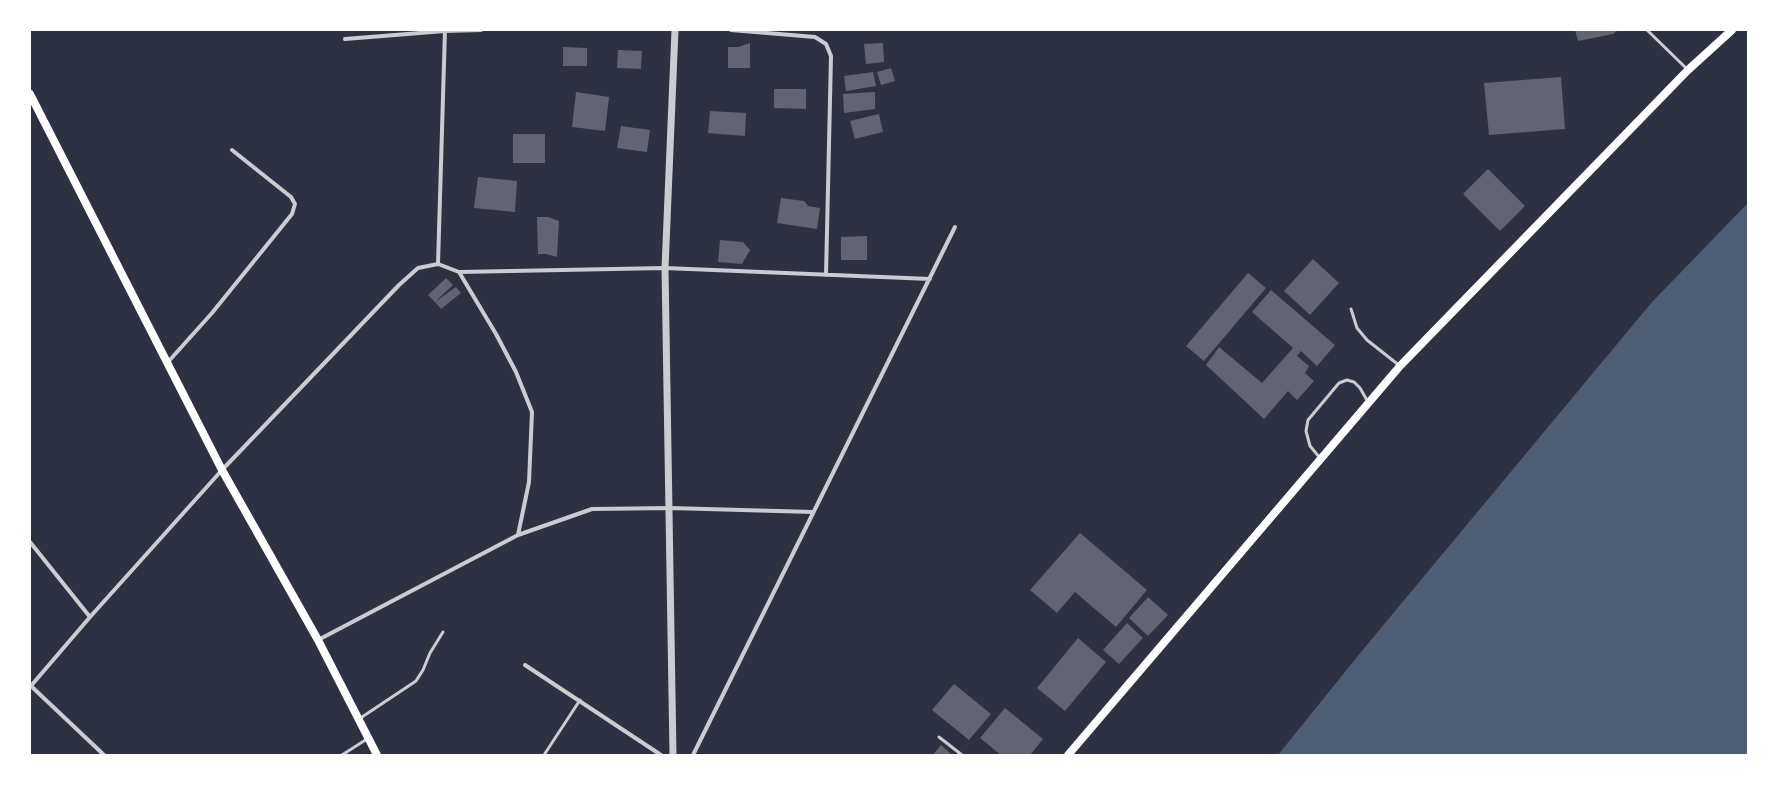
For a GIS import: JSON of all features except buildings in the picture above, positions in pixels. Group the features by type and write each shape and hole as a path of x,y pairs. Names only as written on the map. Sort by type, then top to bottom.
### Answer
{"main road":[{"path":"1068,755 1400,366 1688,70 1732,30"},
{"path":"30,94 222,470 318,640 377,755"}],"street":[{"path":"345,39 445,30 481,30"},
{"path":"438,264 445,30"},
{"path":"674,755 665,268 675,30"},
{"path":"732,30 790,32 815,37 826,44 831,56 826,275"},
{"path":"168,362 212,313 292,214 295,204 291,197 232,150"},
{"path":"693,755 955,227"},
{"path":"104,755 31,686 90,617 222,470 399,285 418,268 438,264 459,272 665,268 930,279"},
{"path":"459,272 496,334 512,365 532,412 529,482 518,535"},
{"path":"318,640 518,535 592,509 670,508 813,512"},
{"path":"30,542 90,617"},
{"path":"524,665 580,700 661,755"}],"lane":[{"path":"1647,30 1688,70"},
{"path":"1351,309 1357,328 1367,340 1400,366"},
{"path":"1321,459 1310,446 1306,431 1308,420 1339,383 1347,380 1354,382 1360,388 1368,402"},
{"path":"359,719 416,682 430,653 443,632"},
{"path":"544,755 580,700"},
{"path":"939,737 962,755"},
{"path":"342,755 369,738"}],"water":[{"path":"1748,203 1748,755 1278,755 1361,652 1652,302"}]}
